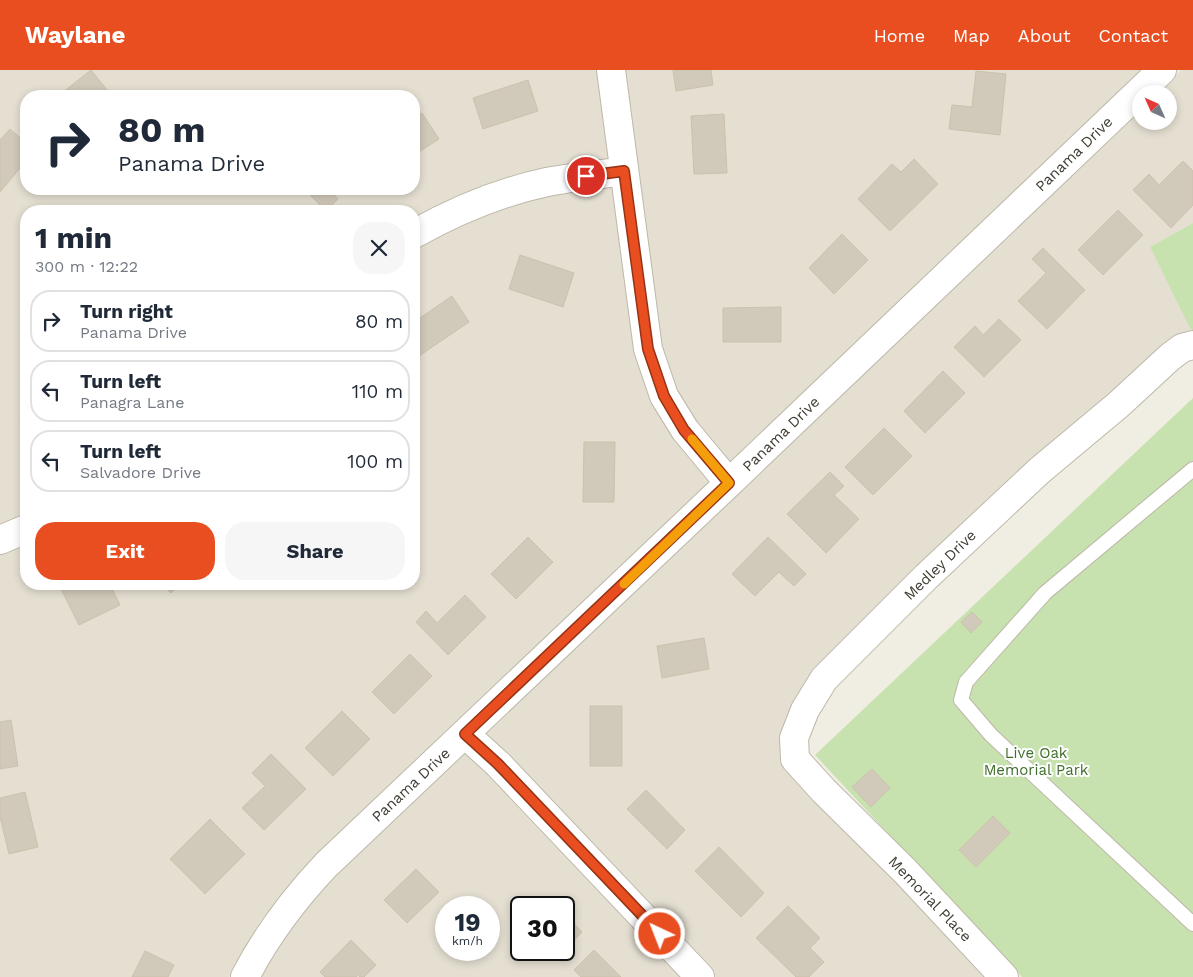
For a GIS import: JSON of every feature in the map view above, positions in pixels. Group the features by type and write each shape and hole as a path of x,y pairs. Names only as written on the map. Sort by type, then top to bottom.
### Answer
{"street":[{"path":"610,70 648,349 664,396 684,430 729,483"},
{"name":"Panama Drive","path":"244,977 273,928 307,885 326,865 1162,70"},
{"path":"420,231 460,211 521,188 624,171"},
{"name":"Medley Drive","path":"855,822 795,758 794,738 805,710 824,679 926,577 1040,471 1118,405 1170,357 1182,348 1193,345"},
{"path":"0,540 20,532"},
{"path":"465,734 498,764 700,977"},
{"name":"Memorial Place","path":"855,822 1004,977"}],"lane":[{"path":"1193,469 1045,593 966,682 961,700 991,735 1193,924"}],"shaded area":[{"path":"0,70 598,70 610,160 420,217 420,205 20,205 20,518 0,526"},
{"path":"623,70 1142,70 729,465 695,424 676,393 660,347"},
{"path":"1181,70 1193,70 1193,223 1150,247 1192,329 782,732 897,880 988,977 716,977 506,756 483,735 747,486 1132,117 1132,130 1178,130 1178,85 1165,85"},
{"path":"613,185 631,326 712,481 317,855 262,919 229,977 0,977 0,554 20,546 20,590 420,590 420,247 467,222 526,201 553,194"},
{"path":"467,751 684,977 259,977 283,936 317,894"}],"green space":[{"path":"1193,223 1193,331 1150,247"},
{"name":"Live Oak Memorial Park","path":"1193,398 1193,977 1022,977 815,755"}],"building":[{"path":"91,70 107,90 66,90"},
{"path":"673,70 711,70 713,85 676,91"},
{"path":"976,71 1006,74 1000,135 949,129 952,105 972,107"},
{"path":"528,80 538,111 483,129 473,98"},
{"path":"422,113 439,139 420,151 420,114"},
{"path":"724,114 727,173 694,174 691,116"},
{"path":"10,129 20,138 20,168 0,192 0,140"},
{"path":"914,159 938,184 890,231 858,199 892,164 901,172"},
{"path":"1183,161 1193,171 1193,205 1171,228 1133,190 1149,174 1159,185"},
{"path":"310,195 335,195 338,199 332,205 320,205"},
{"path":"1118,210 1143,235 1103,275 1078,250"},
{"path":"842,234 868,260 834,294 809,268"},
{"path":"1043,248 1085,290 1047,329 1018,301 1046,273 1032,259"},
{"path":"520,255 574,273 563,307 509,289"},
{"path":"452,296 469,322 420,355 420,318"},
{"path":"781,307 781,342 723,342 723,308"},
{"path":"999,319 1021,340 984,377 954,347 975,326 983,335"},
{"path":"943,371 965,393 925,433 904,411"},
{"path":"884,428 912,456 873,495 845,467"},
{"path":"584,442 615,442 614,502 583,502"},
{"path":"830,472 844,486 834,495 859,519 826,553 787,514"},
{"path":"528,537 553,562 516,599 491,574"},
{"path":"768,537 806,574 794,586 779,572 755,596 732,574"},
{"path":"62,590 113,590 120,605 79,625"},
{"path":"465,595 486,617 448,655 416,622 426,611 437,623"},
{"path":"972,612 982,622 971,633 961,622"},
{"path":"704,638 709,669 662,678 657,646"},
{"path":"410,654 432,676 394,714 372,692"},
{"path":"590,706 622,706 622,766 590,766"},
{"path":"342,711 370,739 333,776 305,748"},
{"path":"11,720 18,766 0,769 0,722"},
{"path":"271,754 306,789 264,830 242,808 265,786 252,773"},
{"path":"872,769 890,788 871,807 852,787"},
{"path":"646,790 685,830 667,849 627,809"},
{"path":"25,792 38,847 9,854 0,817 0,798"},
{"path":"993,816 1010,833 976,867 959,850"},
{"path":"210,819 245,854 205,894 170,859"},
{"path":"719,847 764,893 741,917 695,871"},
{"path":"416,869 439,892 407,923 384,900"},
{"path":"788,906 820,938 810,948 824,962 809,977 796,977 756,938"},
{"path":"575,925 582,932 575,939"},
{"path":"351,940 376,965 364,977 358,975 356,977 325,977 320,972"},
{"path":"594,950 621,977 581,977 574,970"},
{"path":"145,951 174,965 168,977 132,977"}],"slow traffic":[{"path":"624,584 729,483 692,439"}],"route":[{"path":"586,176 624,171 648,349 664,396 684,430 729,483 465,734 498,764 660,934"}]}
